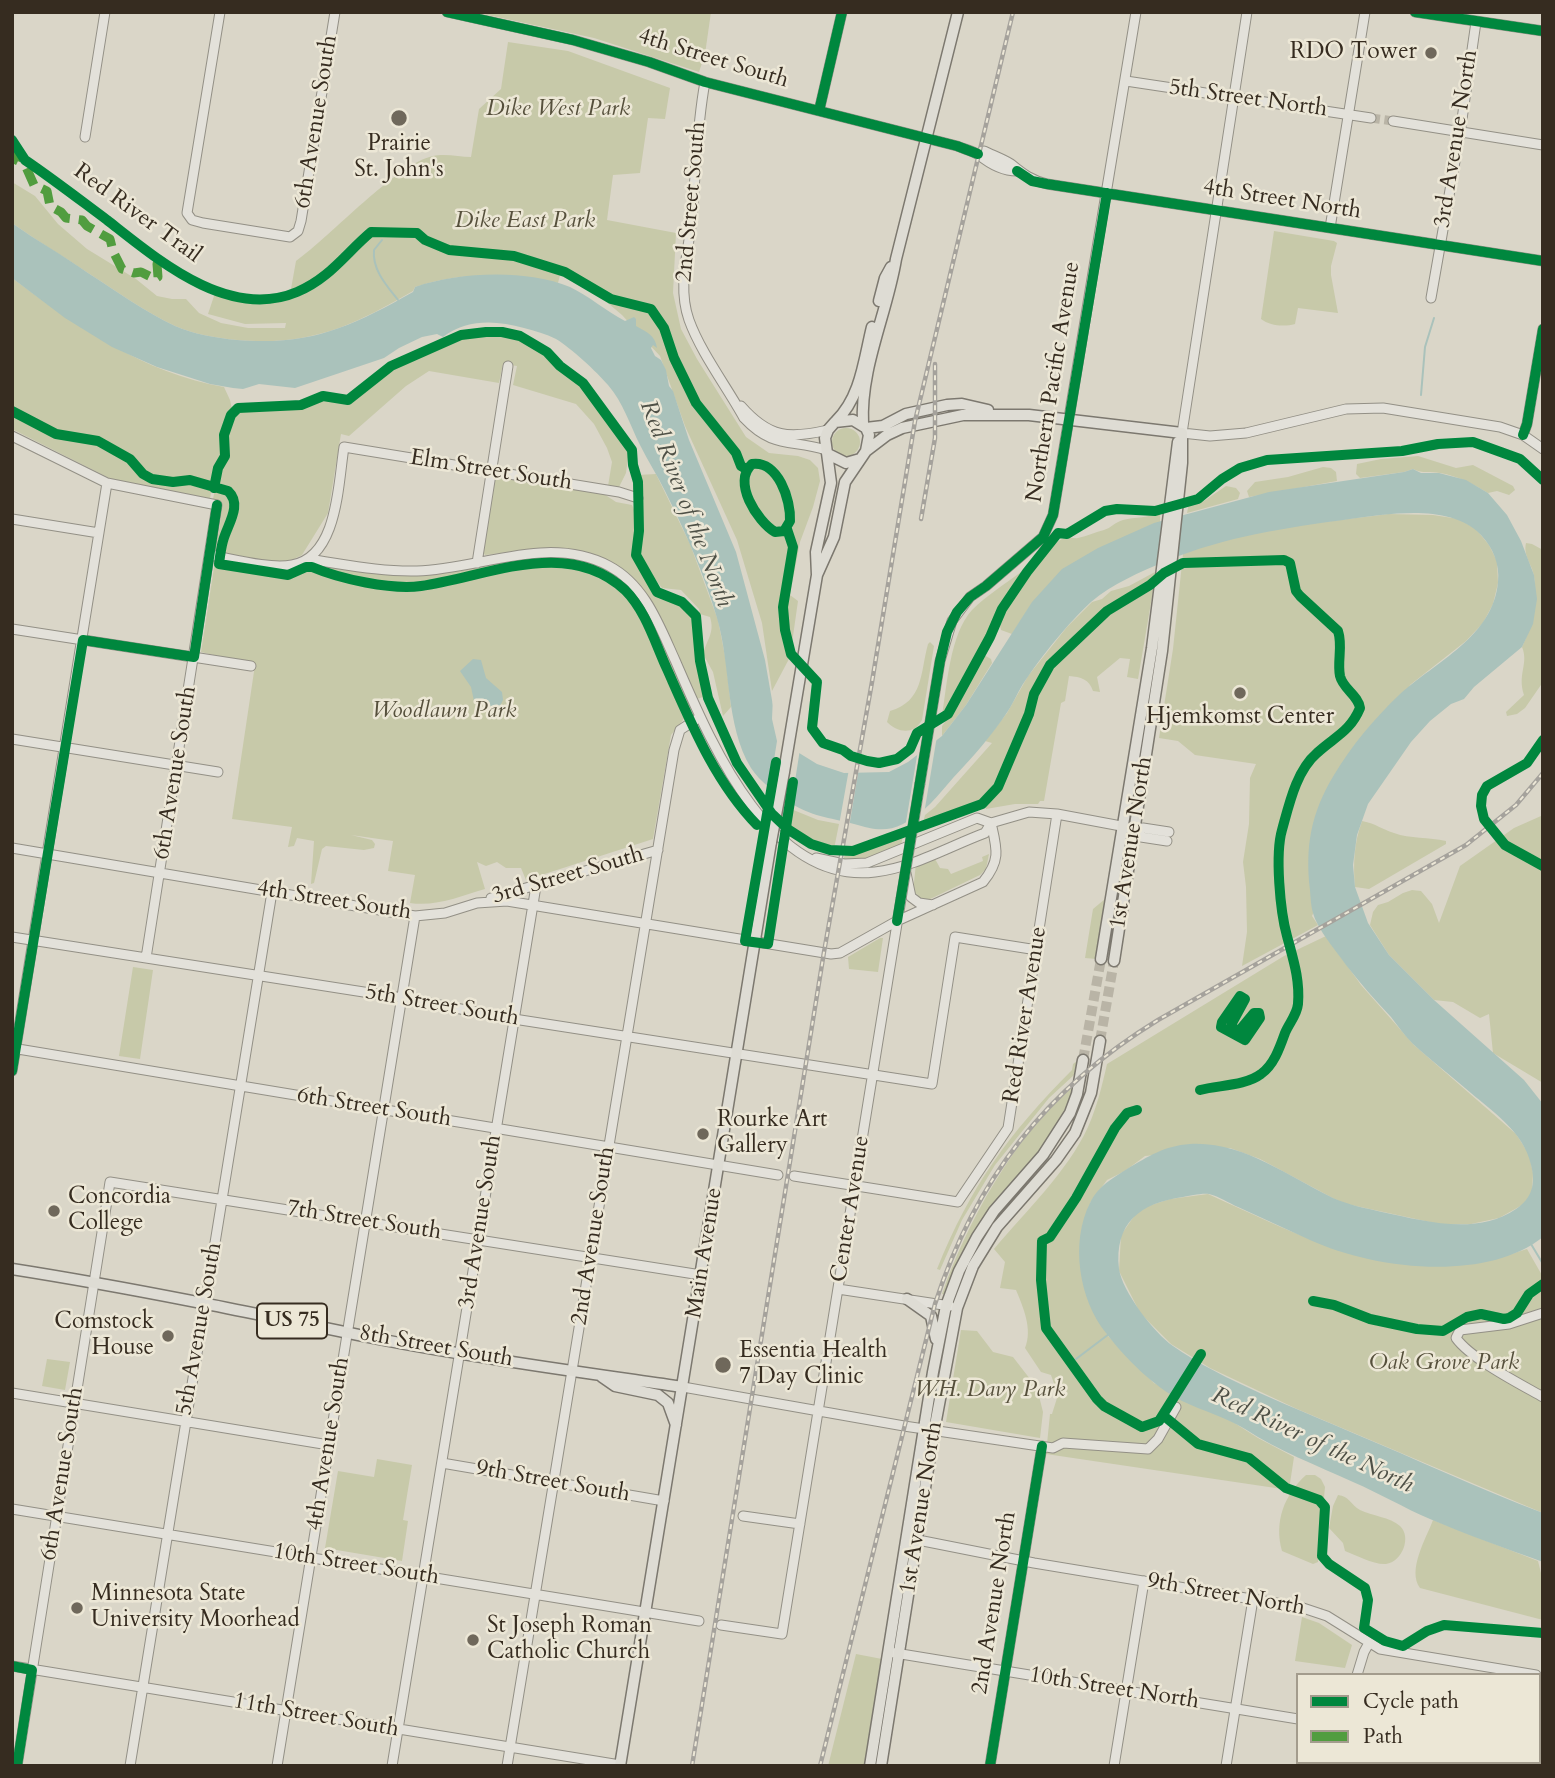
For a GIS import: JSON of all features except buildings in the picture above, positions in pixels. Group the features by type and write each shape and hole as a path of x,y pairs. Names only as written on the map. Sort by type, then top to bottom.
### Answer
{"main road":[{"path":"863,455 869,435 864,426 864,386 958,12"},
{"path":"896,259 885,278 856,394 825,438 827,452 846,463 863,455 887,435 902,429 949,417 1005,414 1182,433"},
{"path":"832,426 845,419 864,426 883,426 906,414 947,405 962,404 1005,414"},
{"name":"1st Avenue North","path":"1114,961 1134,830 1182,433"},
{"name":"Main Avenue","path":"817,576 816,552 829,492 830,466 827,452"},
{"name":"Main Avenue","path":"620,1766 817,576 838,524 845,482 863,455"},
{"name":"1st Avenue North","path":"1101,959 1121,826 1157,650"},
{"name":"1st Avenue North","path":"929,1430 933,1373 952,1307 997,1227 1056,1160 1075,1133 1091,1093 1100,1041"},
{"name":"1st Avenue North","path":"870,1766 893,1653 929,1430 959,1271 976,1237 994,1211 1042,1155 1070,1113 1077,1094 1083,1060"},
{"name":"8th Street South","path":"12,1269 94,1282 460,1352 683,1387"},
{"path":"907,1299 931,1316 936,1334 933,1373"},
{"path":"599,1375 615,1385 658,1395 668,1403 677,1428"},
{"name":"1st Avenue North","path":"881,1766 893,1653"}],"street":[{"path":"85,137 106,12"},
{"name":"6th Avenue South","path":"220,12 187,213 192,220 202,223 287,237 298,231 335,12"},
{"name":"4th Street South","path":"447,12 573,40 705,82 926,138"},
{"path":"819,111 842,12"},
{"name":"Northern Pacific Avenue","path":"920,783 940,661 946,637 957,612 970,597 1043,537 1054,515 1136,12"},
{"name":"1st Avenue North","path":"1182,433 1247,12"},
{"path":"1330,228 1365,12"},
{"path":"1415,12 1543,32"},
{"name":"3rd Avenue North","path":"1431,298 1476,22"},
{"name":"5th Street North","path":"1126,81 1371,118"},
{"name":"2nd Street South","path":"705,82 697,122 691,227 684,270 684,299 689,321 744,418 755,430 779,442 827,452"},
{"path":"1393,121 1543,145"},
{"name":"4th Street North","path":"926,138 978,154 982,159 1007,172 1017,171 1032,181 1046,184 1543,261"},
{"path":"1523,435 1539,374 1543,329"},
{"path":"477,563 508,366"},
{"name":"2nd Street South","path":"731,394 747,413 775,433 793,437 832,426"},
{"path":"1182,433 1210,436 1246,433 1346,409 1383,408 1474,421 1523,435 1543,449"},
{"path":"12,436 107,483 12,1071"},
{"path":"796,444 814,452 830,466"},
{"name":"Elm Street South","path":"307,559 321,546 331,529 344,447 619,492 638,498"},
{"name":"6th Avenue South","path":"107,483 217,505 146,958"},
{"path":"12,519 99,533"},
{"path":"210,555 277,566 293,565 307,559 396,571 420,571 550,551 595,560 612,567 643,594 721,760 749,803 783,838 816,863 831,869 876,872 897,867 985,833 990,823"},
{"path":"12,629 251,666"},
{"name":"2nd Avenue South","path":"507,1766 676,738 680,730 700,717"},
{"path":"12,739 218,772"},
{"name":"Center Avenue","path":"722,1625 782,1634 897,921 905,897 906,872 920,783"},
{"path":"807,856 844,864 867,863 977,818 990,823 1029,812 1121,826 1134,830 1141,837 1168,836"},
{"name":"Red River Avenue","path":"854,1186 958,1202 1008,1128 1056,814"},
{"path":"897,921 983,882 991,872 997,852 990,823"},
{"name":"4th Street South","path":"12,848 415,916 445,913 477,902 508,901 646,925 840,953 897,921"},
{"name":"3rd Street South","path":"477,902 658,850"},
{"name":"3rd Avenue South","path":"392,1766 536,886"},
{"name":"5th Avenue South","path":"130,1766 272,892"},
{"path":"905,897 933,905"},
{"name":"4th Avenue South","path":"277,1766 415,916"},
{"name":"5th Street South","path":"12,937 872,1075"},
{"path":"872,1075 932,1084 955,937 1037,950"},
{"name":"6th Street South","path":"14,1049 778,1175"},
{"path":"794,1176 854,1186"},
{"name":"6th Avenue South","path":"17,1766 110,1182"},
{"name":"7th Street South","path":"110,1182 701,1275"},
{"path":"838,1289 952,1307"},
{"path":"1543,1313 1509,1324 1460,1330 1456,1339 1543,1397"},
{"name":"8th Street South","path":"683,1387 929,1430 1053,1448 1063,1443 1148,1449 1158,1439 1176,1407"},
{"path":"12,1393 329,1445"},
{"name":"2nd Avenue North","path":"990,1766 1042,1446"},
{"name":"9th Street South","path":"442,1463 664,1501"},
{"name":"10th Street South","path":"12,1509 699,1621"},
{"path":"743,1516 800,1524"},
{"name":"9th Street North","path":"912,1539 1314,1610 1369,1643 1392,1652 1472,1670 1512,1673"},
{"path":"1114,1766 1144,1581"},
{"path":"1226,1766 1253,1599"},
{"path":"1358,1673 1369,1643"},
{"name":"10th Street North","path":"893,1653 1296,1719"},
{"name":"11th Street South","path":"12,1666 620,1766"}],"green space":[{"path":"474,12 711,12 705,54 699,72 594,38"},
{"path":"508,42 568,51 670,88 665,119 648,118 640,173 613,175 607,220 676,233 673,293 681,329 697,359 746,437 769,453 798,456 810,460 818,468 820,481 800,542 790,595 798,601 790,657 772,691 762,623 737,540 685,426 660,356 622,315 596,293 560,275 558,283 504,275 450,278 415,287 413,291 370,315 308,337 263,341 229,339 175,326 130,301 12,223 12,182 35,196 58,224 87,249 136,279 157,296 186,299 199,313 221,323 248,328 285,328 286,323 245,324 208,314 215,293 260,302 289,300 296,261 383,186 401,172 433,156 471,157 479,109 501,89"},
{"path":"1274,231 1337,243 1331,275 1338,313 1298,308 1295,324 1273,324 1261,319"},
{"path":"12,278 86,330 138,359 166,371 224,387 234,418 238,411 301,406 322,399 347,402 396,366 462,337 512,335 539,349 581,384 629,451 626,473 619,487 608,486 612,462 594,424 576,404 513,385 517,366 503,364 499,383 429,371 406,386 349,436 341,434 328,513 302,555 280,563 218,552 215,550 221,515 220,508 213,499 219,470 215,470 210,499 115,481 12,429"},
{"path":"846,428 856,432 860,442 856,452 846,456 836,452 832,442 836,432"},
{"path":"1418,456 1456,468 1473,465 1513,486 1515,490 1509,495 1497,491 1488,493 1453,476 1413,469 1360,478 1356,474 1357,464"},
{"path":"1323,467 1336,472 1337,481 1249,497 1247,491 1255,482 1288,477"},
{"path":"656,474 690,544 718,620 731,707 723,716 713,672 703,654 711,632 710,617 700,614 699,609 681,590 662,588 638,550 643,511 638,475"},
{"path":"500,477 604,494 616,502 632,505 636,521 633,550 638,566 653,592 680,604 692,618 703,697 697,699 656,610 645,592 631,578 586,553 572,550 532,549 485,555 482,551 493,482"},
{"path":"1226,486 1236,488 1240,493 1238,499 1187,513 1189,503 1204,501"},
{"path":"1160,512 1160,522 1033,602 1012,634 1001,630 1004,616 1017,591 1034,565 1053,545 1064,538 1081,537 1123,520"},
{"path":"1388,514 1433,515 1459,519 1476,529 1497,561 1498,583 1493,604 1483,623 1466,641 1410,685 1312,916 1318,925 1242,966 1247,932 1243,862 1249,824 1250,778 1256,764 1195,755 1178,741 1159,738 1173,649 1183,554 1258,532"},
{"path":"1526,543 1543,550 1543,682 1525,708 1517,714 1507,716 1506,712 1524,695 1522,647 1535,603 1534,576 1526,552"},
{"name":"Woodlawn Park","path":"549,554 600,567 622,580 658,628 690,701 691,710 671,735 653,839 526,880 521,868 506,868 497,862 486,866 477,862 485,889 448,900 420,904 410,903 415,875 388,871 393,841 351,835 372,840 374,848 364,850 326,846 322,849 314,883 311,884 314,841 297,838 294,846 288,847 292,827 232,819 255,665 201,652 215,561 280,570 293,569 312,561 401,575 428,574"},
{"path":"1021,572 1024,574 1002,607 942,716 954,646 965,620 983,600"},
{"path":"1155,572 1150,583 1114,603 1090,622 1048,664 1028,700 1023,723 991,793 977,804 923,823 925,815 992,743 985,741 1007,713 1028,676 1067,627 1092,602"},
{"path":"1154,585 1138,679 1127,677 1130,659 1120,658 1097,677 1100,692 1093,691 1084,679 1069,676 1065,701 1061,703 1044,801 1038,804 1015,804 986,809 985,804 998,791 1024,731 1035,697 1052,664 1119,604"},
{"path":"930,642 934,646 922,720 915,728 901,730 887,722 890,711 901,706 915,693"},
{"path":"984,655 991,659 992,663 966,705 942,736 942,726 954,710"},
{"path":"791,809 818,820 839,824 834,849 800,836 788,826"},
{"path":"1541,816 1543,1083 1493,1053 1489,1014 1480,1018 1453,1002 1434,1000 1389,955 1370,925 1378,905 1412,890 1421,891 1432,904 1439,923 1460,866 1514,828"},
{"path":"1362,821 1400,835 1446,841 1446,844 1369,889 1355,887 1355,854"},
{"path":"903,834 901,847 871,859 843,861 845,854 855,853"},
{"path":"989,854 986,869 980,875 926,901 917,900 918,895 913,892 916,863 934,857 940,868 948,869 951,874 983,861 982,857"},
{"path":"1105,899 1096,959 1085,958 1093,909"},
{"path":"1326,936 1361,985 1414,1045 1516,1134 1529,1154 1533,1173 1532,1193 1524,1204 1499,1218 1471,1224 1439,1224 1342,1203 1260,1159 1230,1148 1145,1156 1107,1180 1090,1203 1107,1335 1154,1383 1233,1422 1294,1457 1289,1490 1046,1454 1050,1414 1058,1395 1051,1375 1041,1372 1025,1348 1028,1326 1024,1311 1016,1290 1000,1288 1005,1262 994,1249 1058,1175 1079,1143 1094,1112 1107,1064 1284,956"},
{"path":"883,938 878,972 849,969 848,957"},
{"path":"133,967 153,970 140,1059 119,1056"},
{"path":"1077,1061 1074,1075 1049,1098 995,1165 962,1220 940,1270 937,1269 963,1212 993,1162"},
{"path":"1074,1086 1068,1107 1055,1132 971,1236 942,1294 965,1238 995,1181 1032,1129"},
{"name":"Oak Grove Park","path":"1208,1194 1325,1245 1400,1263 1440,1265 1482,1260 1527,1249 1543,1277 1543,1513 1297,1409 1210,1368 1171,1344 1140,1313 1119,1271 1121,1235 1139,1209 1170,1199"},
{"name":"W.H. Davy Park","path":"961,1330 977,1331 993,1352 1013,1357 1037,1388 1043,1412 1040,1438 946,1422"},
{"path":"47,1359 70,1362 65,1390 42,1386"},
{"path":"377,1459 412,1465 403,1520 408,1521 402,1561 325,1548 338,1471 374,1477"},
{"path":"1306,1475 1315,1475 1325,1487 1318,1562 1313,1564 1282,1551 1279,1530 1287,1500"},
{"path":"1338,1495 1345,1497 1360,1510 1400,1526 1404,1531 1405,1542 1397,1559 1381,1564 1345,1551 1343,1543 1329,1528"},
{"path":"1433,1520 1538,1561 1543,1581 1543,1620 1420,1588 1417,1581 1417,1564"},
{"path":"1302,1617 1319,1623 1352,1645 1345,1668 1295,1661"},
{"path":"856,1654 882,1659 866,1766 828,1766"}],"water":[{"name":"Red River of the North","path":"12,223 130,301 164,320 189,331 221,338 263,341 308,337 370,315 413,292 415,287 472,276 513,275 553,281 570,287 625,321 634,317 636,326 650,334 654,340 657,348 653,345 651,348 666,370 669,386 689,440 736,552 765,660 776,723 791,748 817,764 844,773 889,772 908,762 942,736 966,705 1032,602 1062,569 1098,548 1154,523 1269,492 1413,469 1421,473 1439,473 1466,480 1488,493 1507,515 1534,575 1537,599 1533,624 1522,647 1474,687 1464,699 1451,704 1430,721 1411,742 1368,804 1357,835 1353,865 1355,887 1368,923 1389,955 1434,1000 1524,1080 1543,1104 1543,1237 1519,1252 1491,1261 1460,1266 1396,1264 1336,1250 1216,1196 1203,1194 1154,1204 1133,1218 1121,1239 1119,1269 1132,1300 1148,1322 1165,1340 1193,1359 1260,1393 1543,1513 1543,1562 1420,1515 1284,1451 1230,1421 1171,1395 1131,1362 1097,1320 1089,1304 1080,1270 1080,1235 1084,1218 1090,1203 1102,1187 1150,1156 1181,1145 1228,1148 1264,1162 1339,1200 1433,1222 1484,1222 1516,1209 1529,1195 1533,1184 1532,1172 1527,1153 1514,1131 1413,1044 1351,972 1315,919 1309,874 1309,844 1315,816 1326,789 1348,753 1399,695 1474,633 1494,601 1498,569 1489,545 1481,535 1453,518 1419,513 1383,515 1234,539 1189,552 1136,574 1099,596 1074,619 1032,672 989,737 924,810 896,827 867,827 820,816 797,807 768,787 751,768 737,733 717,618 687,537 618,399 597,374 562,343 524,328 492,323 472,324 443,337 437,334 422,337 384,358 295,388 259,384 243,389 210,384 157,367 112,347 65,318 12,278"},
{"path":"473,659 481,660 486,678 502,692 503,700 500,706 474,701 471,687 460,671"}],"pier":[{"path":"773,696 779,722 794,746 800,749 791,807 769,791 777,741 772,719"},
{"path":"937,736 924,814 905,828 918,750"},
{"path":"859,768 849,827 839,825 849,769"}],"waterway":[{"path":"382,240 374,250 375,264 398,300"},
{"path":"1421,395 1425,347 1434,318"},
{"path":"1531,1244 1543,1264"},
{"path":"1076,1359 1109,1334"}],"tunnel":[{"path":"1371,118 1393,121"},
{"path":"1083,1060 1101,959"},
{"path":"1100,1041 1114,961"}],"railway":[{"path":"692,1766 824,952 915,421 1013,12"},
{"path":"921,519 935,438 935,364"},
{"path":"820,1766 935,1304 971,1217 1020,1141 1049,1107 1118,1047 1158,1020 1466,845 1516,805 1543,773"}],"marked path":[{"path":"12,163 16,155 22,158 34,185 47,191 50,206 66,218 82,220 87,226 110,239 122,269 141,272 155,279 158,277 157,264 165,268"}],"cycle path":[{"path":"447,12 573,40 705,82 957,146 978,154"},
{"path":"819,111 842,12"},
{"path":"1415,12 1543,31"},
{"name":"Red River Trail","path":"12,140 25,160 148,252 195,282 220,292 245,298 271,299 297,292 328,273 371,232 417,233 425,240 449,250 514,256 565,272 611,299 651,309 664,328 674,358 696,403 736,453 741,466 746,469"},
{"path":"1017,171 1032,181 1047,184 1543,261"},
{"path":"897,921 947,632 957,612 970,597 1043,537 1053,515 1107,193"},
{"path":"1523,435 1543,329"},
{"path":"214,488 218,468 225,456 224,435 231,415 238,408 301,405 323,396 348,400 391,366 461,335 502,332 520,336 547,352 560,366 583,383 632,450 638,482 639,531 636,555 657,592 682,602 696,616 700,661 708,698 737,763 772,814 789,830 811,844 830,850 853,851 982,804 998,787 1029,714 1034,694 1050,665 1107,611 1150,585 1164,573 1183,563 1284,560 1290,563 1296,591 1338,631 1340,676 1360,708 1346,729 1317,753 1304,769 1294,789 1282,830 1279,853 1280,898 1297,978 1296,1012 1279,1050 1266,1070 1255,1078 1240,1083 1200,1090"},
{"path":"12,411 56,434 98,441 130,459 143,474 152,479 173,482 190,480 228,491 234,502 234,509 223,541 219,564 288,575 312,567 366,582 409,587 526,564 578,565 602,574 625,590 639,608 705,751 729,790 757,825"},
{"path":"787,529 793,547 783,607 785,630 791,654 817,682 812,728 823,743 851,756 879,763 897,759 910,749 917,733 948,714 990,637 1002,609 1058,533 1067,534 1105,511 1155,511 1198,499 1240,468 1267,460 1402,451 1438,444 1473,442 1520,459 1543,480"},
{"path":"752,464 769,468 781,483 790,512 790,521 784,531 775,532 768,527 749,501 745,481 752,464"},
{"path":"12,1071 83,640 194,657 217,505"},
{"path":"1543,740 1527,763 1487,786 1482,795 1481,806 1484,819 1505,845 1543,866"},
{"path":"776,762 745,941 768,944 793,782"},
{"path":"1240,996 1245,999 1232,1023 1233,1030 1239,1031 1254,1013 1259,1013 1260,1018 1245,1040 1221,1027 1240,996"},
{"path":"1137,1110 1127,1113 1115,1128 1076,1198 1050,1237 1042,1241 1041,1280 1046,1328 1097,1399 1104,1406 1142,1427 1159,1421 1201,1354"},
{"path":"1313,1301 1334,1305 1370,1319 1417,1329 1443,1331 1467,1317 1481,1314 1509,1318 1517,1313 1529,1294 1543,1284"},
{"path":"1164,1416 1198,1444 1249,1458 1286,1488 1319,1500 1325,1507 1322,1556 1329,1564 1365,1588 1368,1600 1364,1628 1385,1641 1403,1646 1427,1631 1444,1625 1543,1633"},
{"path":"990,1766 1042,1446"},
{"path":"12,1666 32,1670 17,1766"}],"place":[{"name":"RDO Tower","path":"1431,53"},
{"name":"Prairie St. John's","path":"399,118"},
{"name":"Hjemkomst Center","path":"1240,693"},
{"name":"Rourke Art Gallery","path":"703,1134"},
{"name":"Concordia College","path":"54,1211"},
{"name":"Comstock House","path":"168,1336"},
{"name":"Essentia Health 7 Day Clinic","path":"723,1365"},
{"name":"Minnesota State University Moorhead","path":"77,1608"},
{"name":"St Joseph Roman Catholic Church","path":"473,1640"}],"park label":[{"name":"Dike West Park","path":"558,110"},
{"name":"Dike East Park","path":"525,222"}]}
